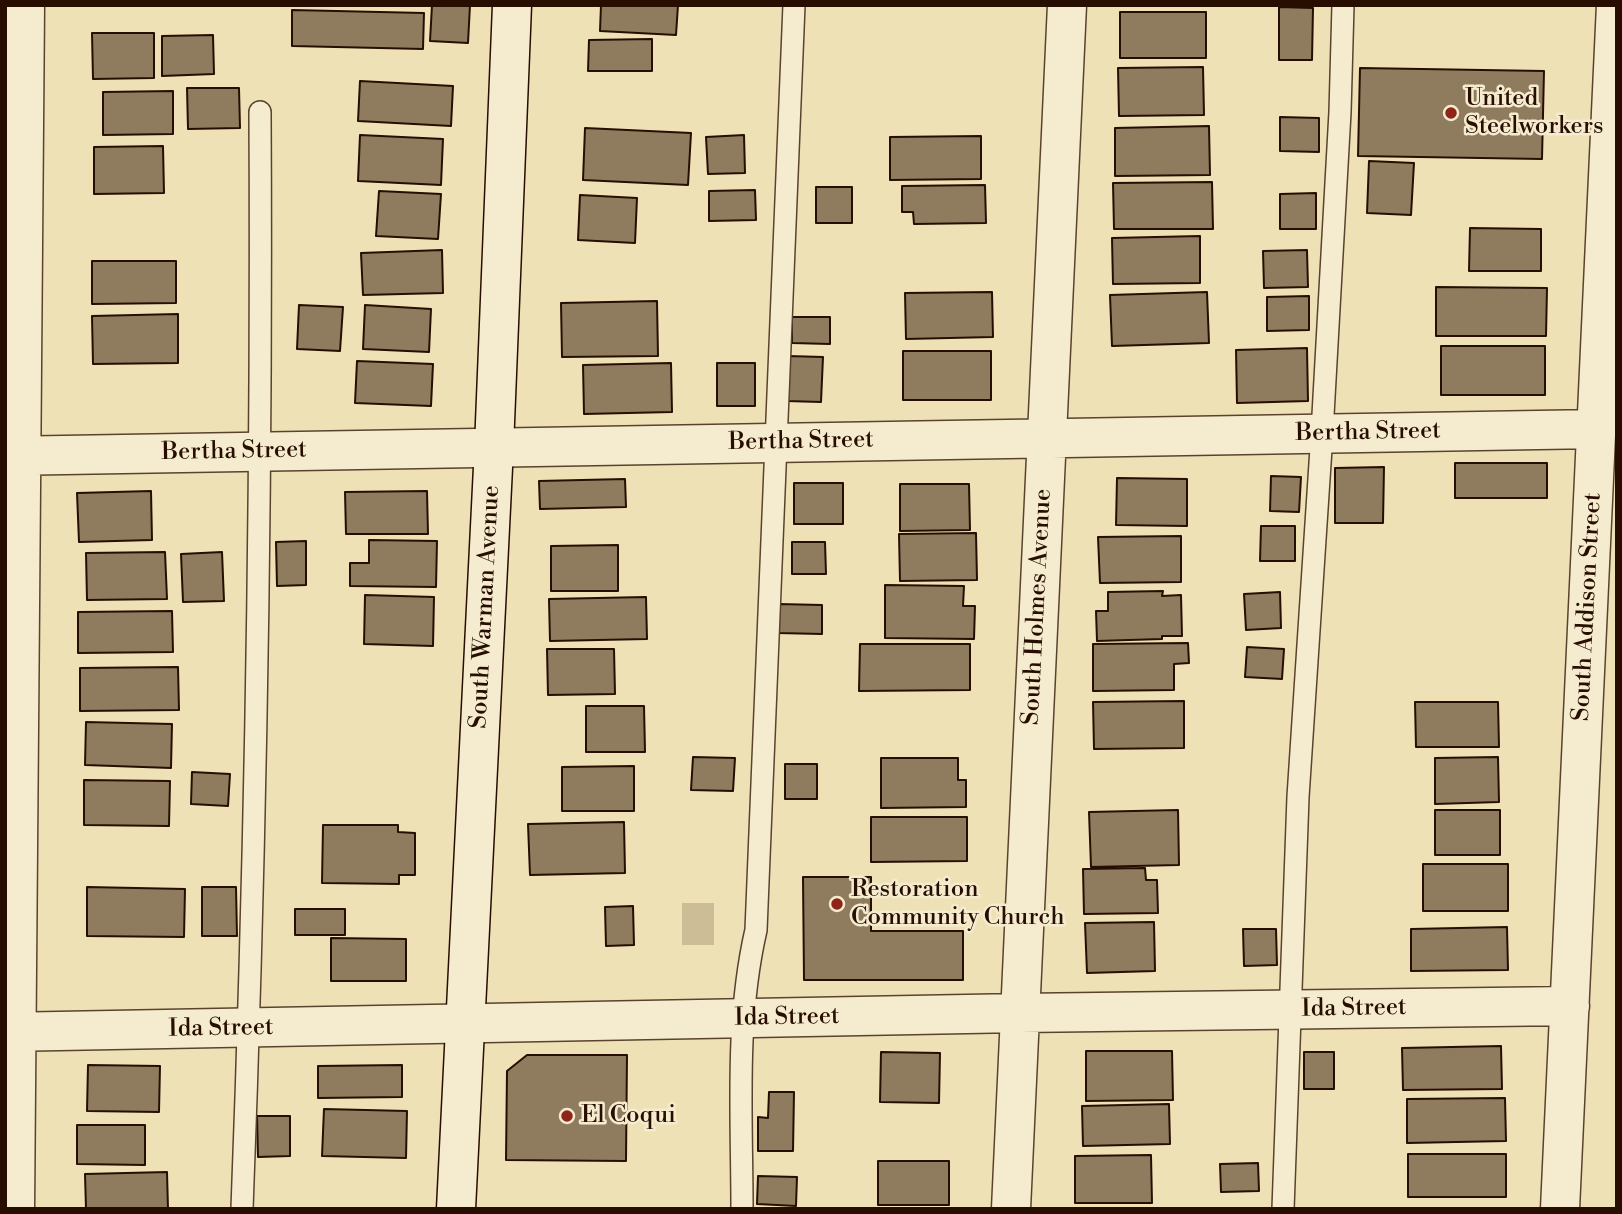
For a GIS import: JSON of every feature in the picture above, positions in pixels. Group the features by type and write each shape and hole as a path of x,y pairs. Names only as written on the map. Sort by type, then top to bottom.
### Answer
{"street":[{"path":"15,1209 11,1032 14,455 25,5"},
{"name":"South Warman Avenue","path":"456,1209 494,447 512,5"},
{"name":"South Holmes Avenue","path":"1011,1209 1066,5"},
{"name":"South Addison Street","path":"1560,1209 1616,5"},
{"name":"Bertha Street","path":"14,455 1597,429"},
{"name":"Ida Street","path":"11,1032 1020,1013 1570,1006"}],"lane":[{"path":"742,1209 742,1019 747,971 756,930 794,5"},
{"path":"1283,1209 1298,797 1322,433 1340,112 1343,5"},
{"path":"242,1209 249,1028 260,451 260,112"}],"shaded area":[{"path":"682,903 714,903 714,945 682,945"}],"building":[{"path":"432,5 470,5 468,43 430,41"},
{"path":"601,5 678,5 676,35 600,31"},
{"path":"1279,7 1313,8 1312,60 1279,60"},
{"path":"292,10 424,13 423,49 292,46"},
{"path":"1120,12 1206,12 1206,58 1120,58"},
{"path":"92,33 154,33 154,78 93,79"},
{"path":"213,35 214,74 162,76 162,36"},
{"path":"652,39 652,71 588,71 589,40"},
{"path":"1203,67 1204,115 1119,116 1118,68"},
{"name":"United Steelworkers","path":"1360,68 1544,71 1542,159 1358,156"},
{"path":"360,81 453,86 451,126 358,121"},
{"path":"187,88 239,88 240,128 188,129"},
{"path":"173,91 173,134 103,135 103,92"},
{"path":"1280,117 1319,118 1319,152 1280,151"},
{"path":"1209,126 1210,175 1115,176 1115,128"},
{"path":"585,128 691,133 688,185 583,180"},
{"path":"360,135 443,139 441,185 358,181"},
{"path":"744,135 745,173 708,174 706,137"},
{"path":"981,136 981,179 890,180 890,137"},
{"path":"163,146 164,193 94,194 94,147"},
{"path":"1369,161 1414,163 1411,215 1367,213"},
{"path":"1212,182 1213,229 1114,229 1113,183"},
{"path":"985,185 986,223 914,224 913,212 902,212 902,186"},
{"path":"816,187 852,187 852,223 816,223"},
{"path":"755,190 756,220 709,221 709,191"},
{"path":"379,191 441,194 438,239 376,236"},
{"path":"1316,193 1316,229 1280,229 1280,194"},
{"path":"580,195 637,198 635,243 578,240"},
{"path":"1470,228 1541,229 1541,271 1469,271"},
{"path":"1200,236 1200,283 1113,284 1112,238"},
{"path":"442,250 443,293 363,295 361,253"},
{"path":"1307,250 1308,287 1264,288 1263,251"},
{"path":"92,261 176,261 176,303 92,304"},
{"path":"1436,287 1547,288 1546,336 1436,336"},
{"path":"992,292 993,337 906,339 905,293"},
{"path":"1207,292 1209,343 1112,346 1110,295"},
{"path":"1309,296 1309,330 1267,331 1267,297"},
{"path":"657,301 658,356 562,357 561,303"},
{"path":"299,305 343,307 340,351 297,349"},
{"path":"365,305 431,309 429,352 363,349"},
{"path":"178,314 178,363 93,364 92,316"},
{"path":"792,317 830,317 830,344 792,343"},
{"path":"1441,346 1545,346 1545,395 1441,395"},
{"path":"1307,348 1308,401 1237,403 1236,350"},
{"path":"903,351 991,351 991,400 903,400"},
{"path":"788,356 823,357 821,402 786,401"},
{"path":"357,361 433,364 431,406 355,403"},
{"path":"671,363 672,412 584,414 583,365"},
{"path":"717,363 755,363 755,406 717,406"},
{"path":"1455,463 1547,463 1547,498 1455,498"},
{"path":"1384,467 1383,523 1335,523 1335,468"},
{"path":"1271,476 1301,477 1299,512 1270,511"},
{"path":"1117,478 1187,479 1187,526 1116,525"},
{"path":"625,479 626,507 540,509 539,481"},
{"path":"794,483 843,483 843,524 794,524"},
{"path":"900,484 969,484 970,530 900,531"},
{"path":"151,491 152,540 79,542 77,493"},
{"path":"427,491 428,534 346,534 345,492"},
{"path":"1261,526 1295,526 1295,561 1260,561"},
{"path":"976,533 977,580 900,581 899,534"},
{"path":"1181,536 1181,582 1100,583 1098,537"},
{"path":"369,540 437,541 436,587 350,586 350,563 369,563"},
{"path":"306,541 306,585 277,586 276,542"},
{"path":"792,542 825,542 826,574 792,574"},
{"path":"618,545 618,591 551,591 551,546"},
{"path":"165,552 167,599 87,600 86,553"},
{"path":"222,552 224,601 183,602 181,554"},
{"path":"885,585 964,586 963,606 975,606 974,639 885,638"},
{"path":"1163,591 1162,596 1181,595 1182,636 1097,641 1096,611 1108,611 1108,592"},
{"path":"1280,592 1281,628 1246,630 1244,594"},
{"path":"365,595 434,597 433,646 364,644"},
{"path":"646,597 647,639 550,641 549,599"},
{"path":"778,604 822,605 822,634 777,633"},
{"path":"172,611 173,652 78,653 78,612"},
{"path":"1188,643 1189,663 1174,664 1174,690 1093,691 1093,644"},
{"path":"860,644 970,644 970,690 859,691"},
{"path":"1247,647 1284,649 1282,679 1245,677"},
{"path":"547,649 614,649 615,694 548,695"},
{"path":"178,667 179,710 80,711 80,668"},
{"path":"1184,701 1184,748 1094,749 1093,702"},
{"path":"1415,702 1498,702 1499,747 1416,747"},
{"path":"586,706 644,706 645,752 586,752"},
{"path":"86,722 172,724 171,768 85,765"},
{"path":"693,757 735,758 733,791 691,790"},
{"path":"1498,757 1499,802 1435,804 1435,758"},
{"path":"881,758 958,758 958,780 966,780 966,807 881,808"},
{"path":"785,764 817,764 817,799 785,799"},
{"path":"634,766 634,811 562,811 562,767"},
{"path":"192,772 230,774 228,806 191,804"},
{"path":"84,780 170,781 169,826 84,825"},
{"path":"1178,810 1179,865 1091,867 1089,812"},
{"path":"1435,810 1500,810 1500,855 1435,855"},
{"path":"871,817 967,817 967,861 871,862"},
{"path":"624,822 625,873 530,875 528,824"},
{"path":"323,825 398,825 398,832 415,833 415,875 399,875 399,884 322,883"},
{"path":"1423,864 1508,864 1508,911 1423,911"},
{"path":"1145,868 1146,880 1157,880 1158,913 1084,914 1083,869"},
{"name":"Restoration Community Church","path":"803,877 871,877 871,931 963,931 963,980 804,980"},
{"path":"87,887 185,889 184,937 87,936"},
{"path":"202,887 236,887 237,936 202,936"},
{"path":"633,906 634,945 606,946 605,907"},
{"path":"295,909 345,909 345,935 295,935"},
{"path":"1154,922 1155,971 1087,973 1085,923"},
{"path":"1507,927 1508,970 1411,971 1411,929"},
{"path":"1243,929 1276,929 1277,965 1244,966"},
{"path":"331,938 406,939 406,981 331,981"},
{"path":"1501,1046 1502,1089 1403,1090 1402,1048"},
{"path":"1086,1051 1172,1051 1173,1100 1086,1101"},
{"path":"881,1052 940,1053 939,1103 880,1102"},
{"path":"1304,1052 1334,1052 1334,1089 1304,1089"},
{"name":"El Coqui","path":"527,1055 627,1055 626,1161 506,1160 507,1071"},
{"path":"88,1065 160,1066 159,1112 87,1111"},
{"path":"402,1065 402,1097 318,1098 318,1066"},
{"path":"769,1092 794,1092 793,1151 758,1151 758,1117 768,1118"},
{"path":"1505,1098 1506,1141 1407,1143 1407,1099"},
{"path":"1169,1104 1170,1144 1083,1146 1082,1106"},
{"path":"324,1109 407,1111 406,1158 322,1156"},
{"path":"257,1116 290,1116 290,1156 258,1157"},
{"path":"77,1125 145,1125 145,1165 77,1164"},
{"path":"1408,1154 1506,1154 1506,1197 1408,1197"},
{"path":"1151,1155 1152,1203 1075,1203 1075,1156"},
{"path":"878,1161 949,1161 949,1205 878,1205"},
{"path":"1258,1163 1259,1191 1221,1192 1220,1164"},
{"path":"167,1172 168,1209 86,1209 85,1174"},
{"path":"758,1176 797,1177 796,1206 757,1204"}],"place":[{"name":"United Steelworkers","path":"1451,113"},
{"name":"Restoration Community Church","path":"837,904"},
{"name":"El Coqui","path":"567,1116"}]}
